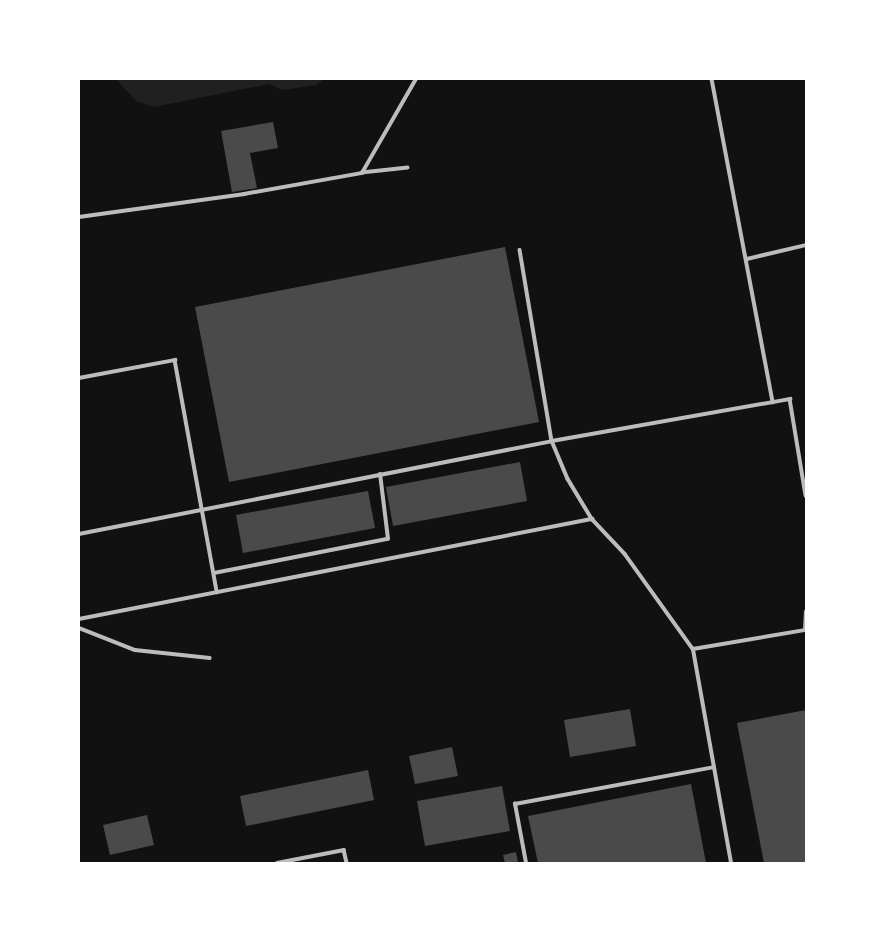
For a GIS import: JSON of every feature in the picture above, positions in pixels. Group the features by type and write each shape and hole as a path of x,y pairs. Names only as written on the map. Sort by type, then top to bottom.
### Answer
{"lane":[{"path":"362,173 416,79"},
{"path":"712,79 774,402"},
{"path":"79,217 408,168"},
{"path":"747,259 806,245"},
{"path":"520,250 552,441 568,479 592,519 625,554 693,649 731,863"},
{"path":"79,378 175,360 217,593"},
{"path":"79,534 552,441 790,399 806,496"},
{"path":"214,573 388,539 380,474"},
{"path":"79,619 592,519"},
{"path":"693,649 805,630 806,611"},
{"path":"79,628 135,650 210,658"},
{"path":"526,863 515,804 714,767"},
{"path":"277,863 344,850 346,863"}],"shaded area":[{"path":"116,79 324,79 316,85 283,90 269,84 154,107 136,101"}],"building":[{"path":"273,122 278,148 250,153 257,188 232,192 221,131"},
{"path":"505,247 539,422 229,482 195,307"},
{"path":"520,462 527,501 393,526 386,487"},
{"path":"368,491 375,528 243,553 236,515"},
{"path":"630,709 636,746 570,757 564,720"},
{"path":"806,710 806,863 764,863 737,723"},
{"path":"452,747 458,776 415,784 409,756"},
{"path":"368,770 374,800 246,826 240,796"},
{"path":"691,784 706,863 538,863 528,816"},
{"path":"502,786 510,831 425,846 417,801"},
{"path":"147,815 154,845 110,855 103,825"},
{"path":"516,852 518,863 505,863 503,855"}]}
